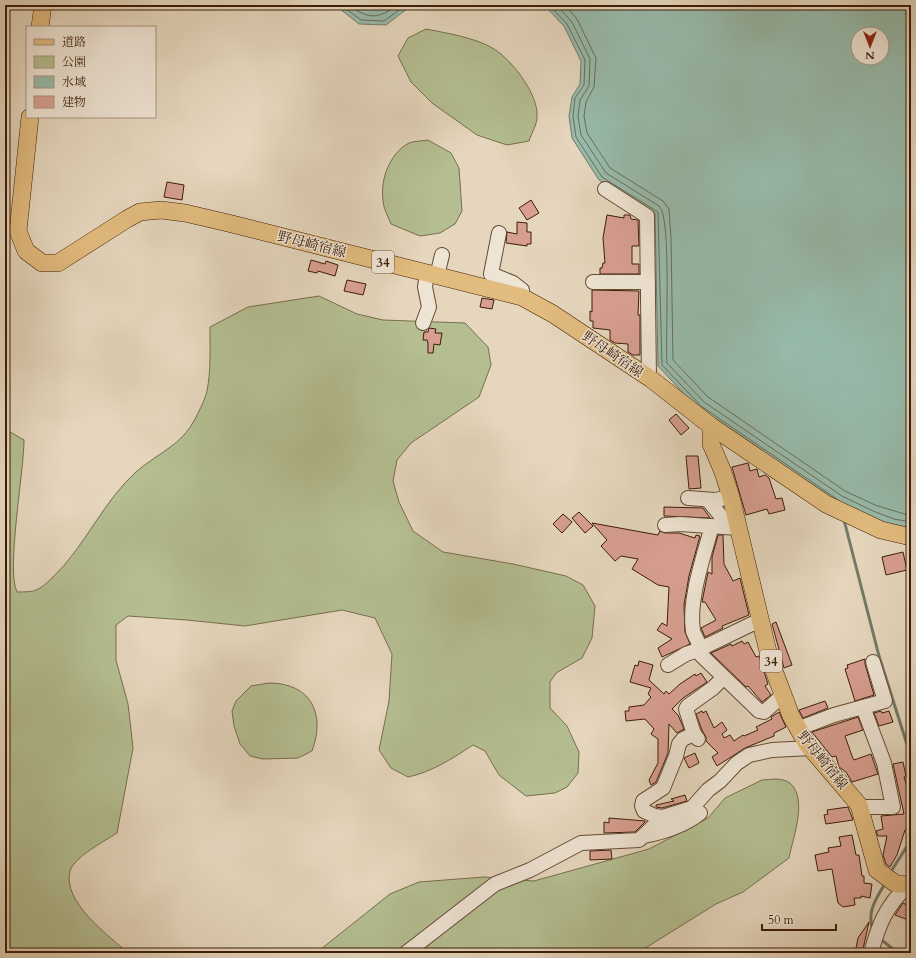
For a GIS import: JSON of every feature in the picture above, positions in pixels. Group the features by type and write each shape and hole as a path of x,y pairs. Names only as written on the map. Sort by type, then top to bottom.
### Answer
{"main road":[{"path":"40,26 42,5"},
{"name":"野母崎宿線","path":"30,118 18,231 26,251 42,263 58,263 140,212 162,210 185,213 228,223 522,297 553,314 649,378 711,426 832,508 881,530 911,536"},
{"name":"野母崎宿線","path":"711,426 711,444 723,472 731,497 760,620 782,696 797,729 811,748 852,795 860,807 875,866 880,873 905,884"}],"street":[{"path":"605,189 647,216 649,378"},
{"path":"498,233 491,274 513,283 522,290 522,297"},
{"path":"423,323 429,307 425,287 442,255"},
{"path":"593,282 648,282"},
{"path":"688,498 715,500 731,497"},
{"path":"708,500 725,521 737,524"},
{"path":"665,525 680,524 712,526 737,524"},
{"path":"712,526 698,573 693,610 694,632 701,655 723,678 759,711 764,712 782,696"},
{"path":"668,665 686,654 700,649 760,620"},
{"path":"797,729 885,701 873,662"},
{"path":"723,678 713,688 688,706 687,715 696,737 683,739 679,744 676,756 663,788 642,803 644,811 655,816 663,816 692,808 708,790 720,781 737,763 748,755 772,750 811,748"},
{"path":"860,807 893,807 884,763 863,707"},
{"path":"644,836 666,831 692,819 700,813"},
{"path":"406,953 495,884 530,870 581,843 639,840 663,816"},
{"path":"874,942 886,910 905,884"}],"green space":[{"path":"426,29 461,36 487,45 509,61 523,79 534,99 537,120 529,141 507,145 477,135 432,103 411,82 398,56 408,38"},
{"path":"428,140 451,153 459,168 462,211 455,224 440,233 420,236 391,224 383,203 382,192 385,175 396,153 402,147 411,142"},
{"path":"319,296 357,314 383,320 465,323 488,347 491,365 479,397 411,443 397,460 393,481 399,502 413,531 443,552 513,564 566,576 583,585 595,606 592,638 582,658 556,673 550,682 550,708 567,726 579,752 578,773 567,787 555,793 526,796 499,775 485,751 473,745 442,764 417,775 408,777 391,768 379,750 389,701 392,654 375,618 342,610 245,626 128,616 116,625 116,660 128,704 133,748 117,833 77,860 70,871 69,883 73,894 88,917 128,953 5,953 5,429 24,440 13,564 14,581 17,592 29,592 43,586 64,566 125,483 137,471 177,442 190,428 202,405 207,391 210,367 210,327 248,307"},
{"path":"269,683 283,684 295,688 305,695 312,703 316,713 317,725 316,737 312,751 298,758 263,759 250,756 240,744 234,726 232,711 236,701 251,686"},
{"path":"762,780 785,780 790,783 795,790 798,799 798,819 789,858 743,892 716,904 639,952 316,953 390,894 419,882 484,877 534,881 649,849 708,818 725,798"}],"water":[{"path":"335,5 412,5 386,25 359,24"},
{"path":"544,5 911,5 911,531 852,512 698,409 658,366 655,213 599,180 572,138 569,116 572,97 580,84 581,61 564,26"}],"building":[{"path":"167,182 184,185 182,200 164,197"},
{"path":"531,200 539,213 527,220 519,208"},
{"path":"607,215 624,218 624,215 630,215 631,219 638,220 639,246 632,246 632,264 639,264 639,274 600,274 600,268 602,268 603,263 605,263 603,238"},
{"path":"517,222 527,223 527,232 531,232 531,244 527,244 527,246 506,243 507,232 517,234"},
{"path":"311,260 325,264 326,261 338,265 335,276 318,271 317,273 308,271"},
{"path":"347,280 366,284 363,295 344,291"},
{"path":"592,290 639,291 638,315 640,315 640,355 633,355 628,352 628,344 615,343 610,340 610,330 593,328 593,321 590,321 590,311 592,312"},
{"path":"482,298 494,300 492,309 480,307"},
{"path":"429,328 436,329 435,333 442,333 440,345 434,344 433,353 428,353 427,340 423,340 424,332 428,332"},
{"path":"676,414 689,428 681,435 669,420"},
{"path":"686,456 698,456 701,488 689,489"},
{"path":"748,463 750,471 757,469 759,477 765,475 769,478 776,499 782,498 785,510 769,514 767,509 746,515 732,467"},
{"path":"664,507 703,508 710,518 664,516"},
{"path":"579,512 593,526 585,533 572,518"},
{"path":"563,514 572,522 562,533 553,524"},
{"path":"592,523 658,535 660,531 665,533 679,533 695,538 696,535 700,536 689,576 684,605 685,632 690,644 662,657 658,648 672,639 657,630 662,623 667,626 669,587 658,585 632,569 638,559 621,556 615,561 601,546 607,540"},
{"path":"718,535 723,535 724,564 733,581 740,578 749,615 722,626 723,628 705,637 701,628 716,620 705,602 702,602 708,572 712,574 712,557"},
{"path":"903,552 907,570 886,575 882,557"},
{"path":"776,622 792,665 784,668 772,624"},
{"path":"742,641 744,644 748,642 756,657 759,656 768,684 765,686 771,695 762,702 748,686 746,687 711,653"},
{"path":"865,659 865,664 874,695 855,701 845,669 848,668 847,665"},
{"path":"639,661 653,665 649,680 664,694 666,691 669,694 680,684 695,674 696,676 701,673 707,682 683,698 672,709 678,715 684,729 677,733 669,724 668,753 656,782 651,785 649,780 658,763 658,739 651,734 654,729 645,719 626,721 625,711 629,711 629,707 644,705 651,697 648,694 651,688 630,682 635,665 638,666"},
{"path":"825,701 828,708 803,718 799,710"},
{"path":"702,711 703,713 706,711 714,728 722,722 727,730 722,734 724,738 730,735 734,741 743,735 744,736 758,730 756,727 772,719 771,717 779,712 786,727 774,733 774,736 745,748 717,766 712,757 718,753 706,741 706,737 696,714"},
{"path":"881,711 882,713 889,711 893,722 879,726 874,713"},
{"path":"858,717 863,730 845,736 852,756 854,760 871,754 878,774 852,782 846,772 839,767 836,756 832,757 812,732"},
{"path":"695,753 699,763 689,768 684,758"},
{"path":"903,762 906,776 904,777 911,800 911,831 905,830 897,855 890,867 886,864 883,855 887,836 878,836 876,831 883,829 881,816 904,814 893,764"},
{"path":"685,795 687,801 662,808 656,807 656,805 674,801 671,799"},
{"path":"848,807 853,820 826,824 824,815 828,814 827,810"},
{"path":"609,818 645,822 635,832 604,833 604,822 609,823"},
{"path":"852,835 856,855 859,855 862,876 864,876 864,883 872,884 870,898 861,896 861,898 854,898 855,905 843,907 838,903 832,869 818,871 815,855 829,852 828,848 841,846 839,837"},
{"path":"611,850 612,859 590,860 590,851"},
{"path":"903,903 911,907 911,921 895,915"},
{"path":"869,922 863,949 856,948 858,938"}],"waterway":[{"path":"844,520 879,656 911,757"},
{"path":"890,873 911,840"},
{"path":"873,930 871,923 872,911 876,899 886,882"},
{"path":"879,938 898,953"}]}
